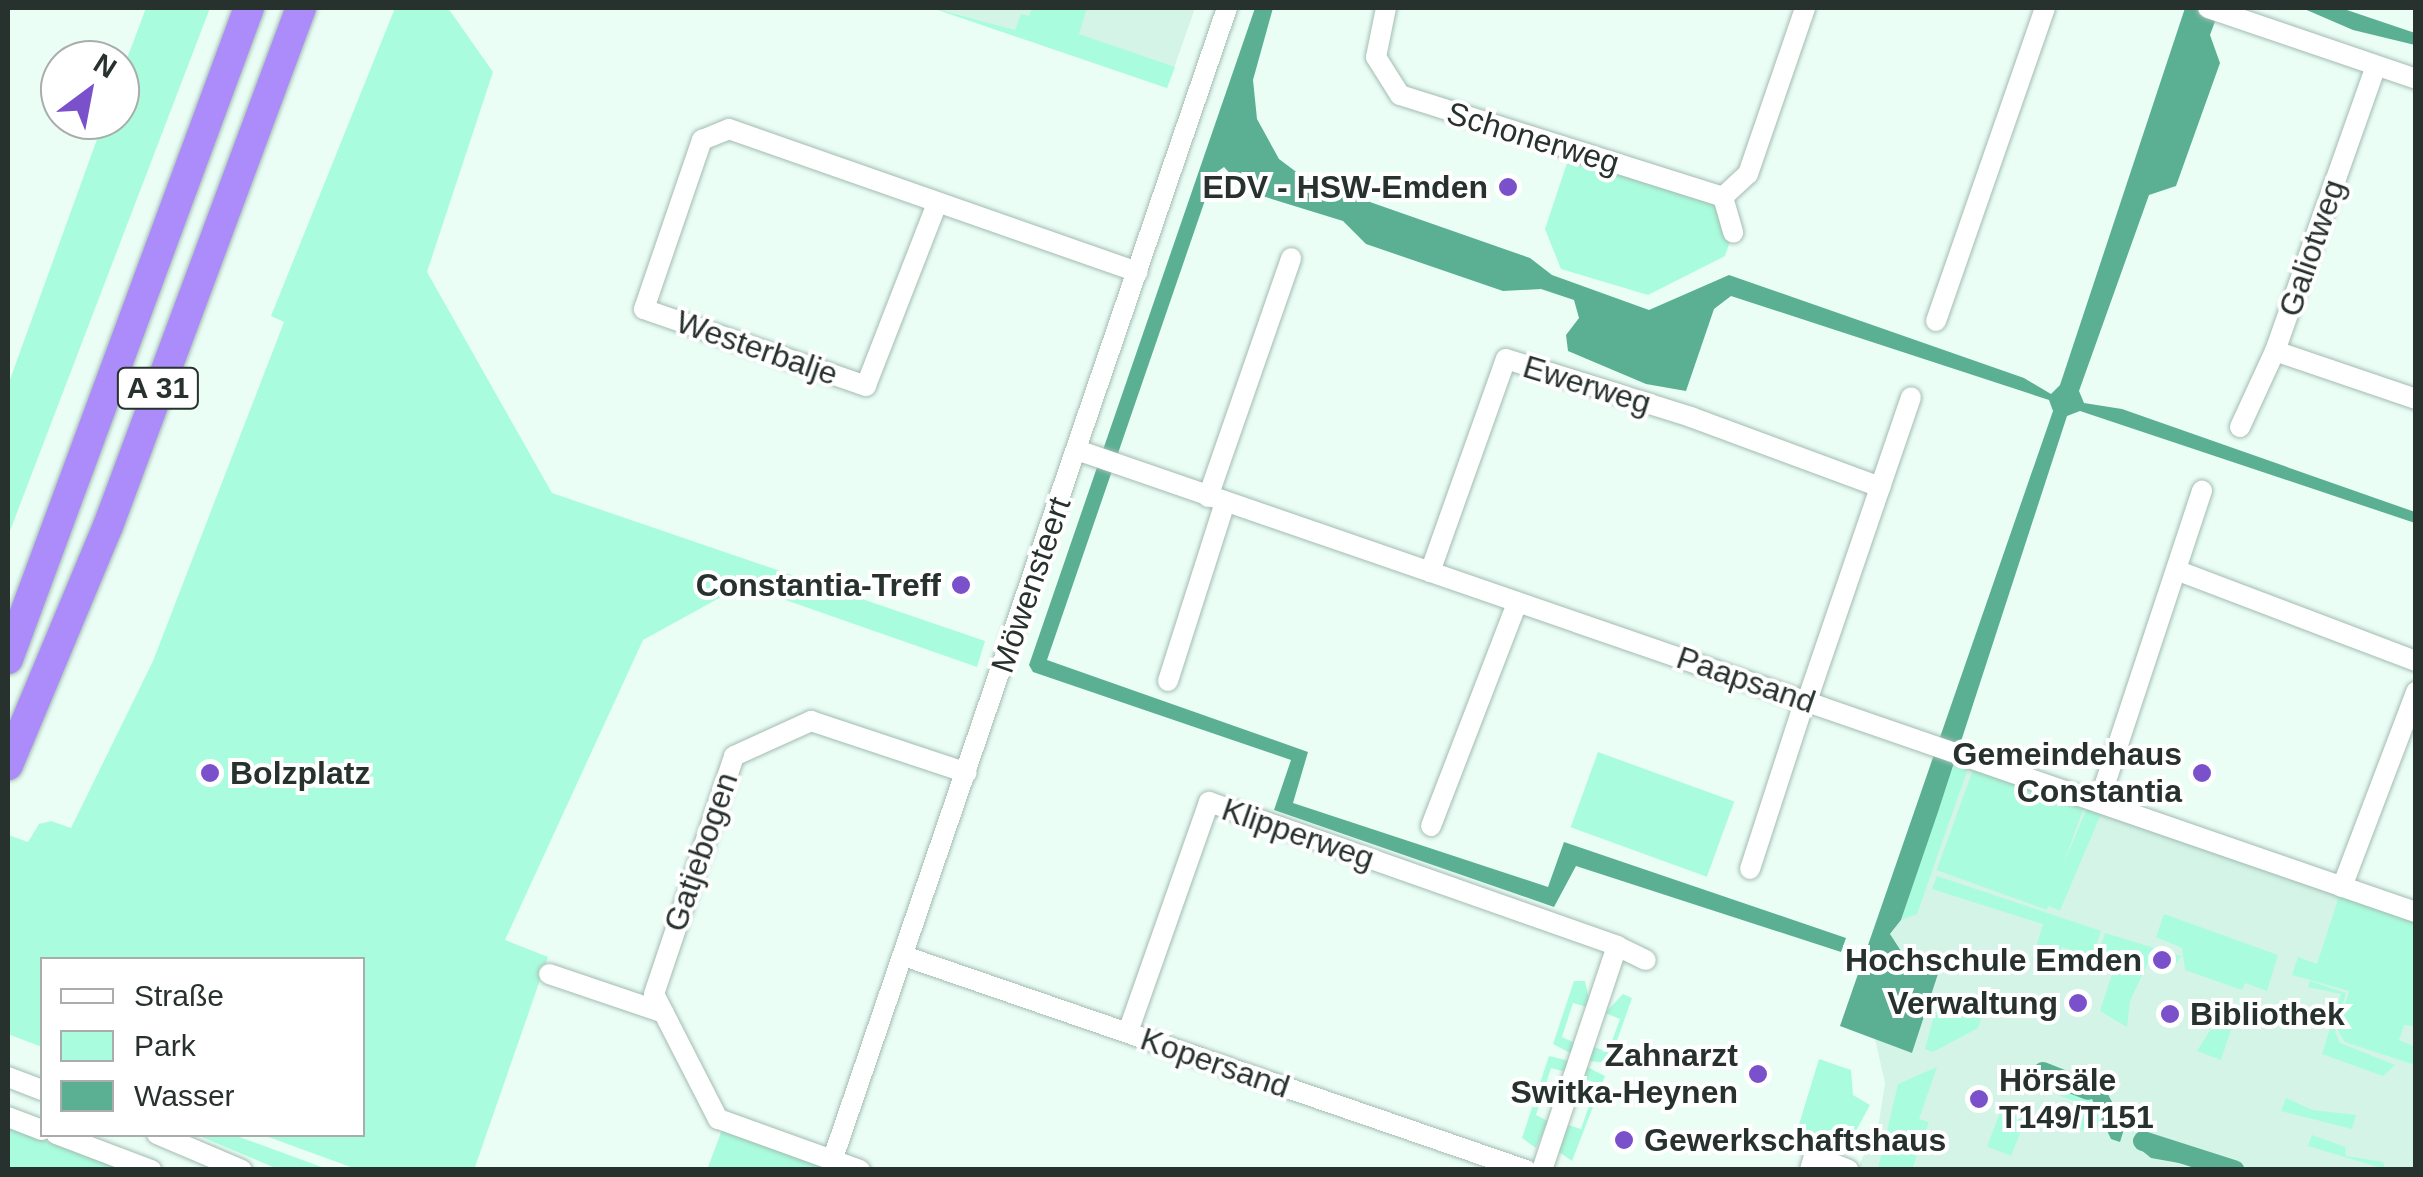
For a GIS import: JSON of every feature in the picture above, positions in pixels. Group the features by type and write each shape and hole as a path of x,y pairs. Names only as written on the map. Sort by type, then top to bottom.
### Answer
{"highway":[{"name":"A 31","path":"8,659 250,8"},
{"name":"A 31","path":"8,765 108,526 301,8"}],"street":[{"name":"Möwensteert","path":"832,1161 967,773 1086,453 1138,272 1228,8"},
{"name":"Schonerweg","path":"1386,8 1376,57 1400,95 1724,197"},
{"path":"1733,232 1724,197 1748,174 1805,8"},
{"path":"1936,321 2044,8"},
{"path":"2208,8 2415,76"},
{"name":"Galiotweg","path":"2240,427 2276,352 2376,66"},
{"name":"Westerbalje","path":"936,206 866,386 644,309 702,140 729,129 936,206 1138,272"},
{"path":"1168,682 1216,499 1291,258"},
{"path":"2276,352 2416,400"},
{"name":"Ewerweg","path":"1430,572 1506,359 1691,417 1880,487"},
{"path":"1750,869 1911,397"},
{"name":"Paapsand","path":"1086,453 2416,912"},
{"path":"2099,802 2202,492"},
{"path":"2176,570 2416,661"},
{"path":"1431,826 1518,603"},
{"path":"2342,887 2416,692"},
{"name":"Gatjebogen","path":"860,1170 718,1119 654,994 734,756 811,721 967,773"},
{"name":"Klipperweg","path":"1128,1032 1208,802 1617,946 1646,960"},
{"path":"1542,1170 1617,946"},
{"name":"Kopersand","path":"904,956 1526,1170"},
{"path":"549,974 664,1013"},
{"path":"8,1077 40,1089"},
{"path":"8,1117 40,1129"},
{"path":"64,1137 152,1170"},
{"path":"164,1137 242,1170"},
{"path":"1810,1170 1814,1156 1848,1170"}],"shaded area":[{"path":"932,8 1195,8 1167,88"},
{"name":"Hochschule Emden","path":"1958,752 2415,912 2415,1169 1857,1170 1879,1122 1885,1083 1875,1039 1912,1053 1938,975 1910,965 1890,935 1901,920"}],"green space":[{"path":"146,8 210,8 8,536 8,385 97,140 140,140 140,40 134,40"},
{"path":"395,8 448,8 493,72 427,272 552,493 985,641 977,667 743,585 643,640 505,940 548,957 475,1167 480,1169 356,1169 268,1137 365,1137 365,957 40,957 40,1046 8,1034 8,835 28,842 39,824 51,821 71,828 153,661 284,322 271,316"},
{"path":"932,8 1015,30 1021,14 1029,16 1032,8 1087,8 1079,34 1175,67 1167,88"},
{"path":"1572,148 1723,197 1733,233 1725,256 1648,295 1561,269 1545,229"},
{"path":"1598,752 1734,802 1707,877 1571,827"},
{"path":"1958,752 1972,757 1917,914 1901,920"},
{"path":"1977,759 2087,799 2047,910 1937,870"},
{"path":"2091,799 2105,805 2060,911 2046,905"},
{"path":"1937,876 2101,931 2092,957 2062,947 2055,968 2032,960 2043,924 1932,889"},
{"path":"2342,887 2415,912 2415,1026 2404,1025 2399,1040 2415,1047 2415,1065 2345,1042 2338,1031 2349,991 2292,975 2298,957 2317,964"},
{"path":"2164,914 2278,955 2267,991 2245,983 2242,990 2185,970 2182,948 2156,937"},
{"path":"2105,933 2181,956 2175,966 2150,958 2130,1001 2127,1027 2100,1011 2115,965 2097,959"},
{"path":"1574,981 1585,981 1589,1000 1587,1007 1573,1003 1562,1037 1575,1043 1572,1054 1553,1044"},
{"path":"2310,981 2346,993 2335,1032 2340,1043 2395,1065 2383,1076 2322,1054 2341,994 2308,987"},
{"path":"1623,994 1632,998 1609,1063 1589,1061 1594,1047 1608,1052 1620,1019 1605,1013"},
{"path":"1978,1001 1986,1003 1978,1028 1933,1052 1925,1049 1935,1012 1965,1010"},
{"path":"2214,1003 2237,1011 2221,1060 2197,1051 2211,1029"},
{"path":"1549,1056 1570,1061 1566,1072 1551,1068 1536,1115 1548,1121 1536,1148 1522,1138"},
{"path":"1819,1059 1851,1070 1853,1095 1870,1105 1852,1138 1812,1144 1797,1131"},
{"path":"1587,1067 1605,1076 1572,1161 1559,1152 1568,1125 1581,1129 1597,1083 1584,1079"},
{"path":"1937,1067 1919,1119 1929,1122 1912,1169 1878,1169 1898,1084"},
{"path":"2061,1084 2090,1095 2103,1124 2076,1132 2081,1114 2074,1101 2058,1095"},
{"path":"2286,1098 2312,1110 2356,1115 2352,1129 2281,1111"},
{"path":"2001,1110 2025,1119 2011,1156 1987,1146"},
{"path":"8,1127 121,1169 8,1169"},
{"path":"723,1127 829,1170 707,1170"},
{"path":"2312,1135 2345,1147 2346,1156 2383,1162 2385,1169 2308,1146"},
{"path":"202,1137 239,1137 327,1169 278,1169"}],"water":[{"path":"1255,8 1273,8 1253,80 1257,119 1279,159 1307,180 1530,258 1552,275 1649,310 1729,275 2024,378 2051,394 2060,385 2185,8 2220,8 2210,35 2220,63 2176,186 2149,195 2079,391 2084,403 2122,409 2415,512 2415,523 2080,411 2067,416 1938,812 1901,920 1890,934 1910,965 1938,974 1912,1053 1840,1026 2053,411 2049,400 1731,296 1714,309 1686,391 1646,384 1568,351 1566,335 1579,318 1574,300 1541,289 1503,291 1366,244 1343,221 1246,191 1224,167 1214,174 1047,660 1308,752 1293,803 1548,887 1564,842 1846,938 1841,952 1576,866 1554,907 1274,810 1291,760 1033,672 1029,665"},
{"path":"2302,8 2341,8 2415,33 2415,45 2353,30"},
{"path":"2065,1073 2104,1087 2125,1126 2120,1142 2111,1139 2090,1095 2061,1084"},
{"path":"2145,1132 2217,1157 2213,1169 2151,1158 2140,1149"}],"waterway":[{"path":"2043,1072 2088,1090"},
{"path":"2143,1141 2234,1170"}],"place":[{"name":"EDV - HSW-Emden","path":"1508,187"},
{"name":"Constantia-Treff","path":"961,585"},
{"name":"Bolzplatz","path":"210,773"},
{"name":"Gemeindehaus Constantia","path":"2202,773"},
{"name":"Hochschule Emden","path":"2162,960"},
{"name":"Verwaltung","path":"2078,1003"},
{"name":"Bibliothek","path":"2170,1014"},
{"name":"Zahnarzt Switka-Heynen","path":"1758,1074"},
{"name":"Hörsäle T149/T151","path":"1979,1099"},
{"name":"Gewerkschaftshaus","path":"1624,1140"}]}
